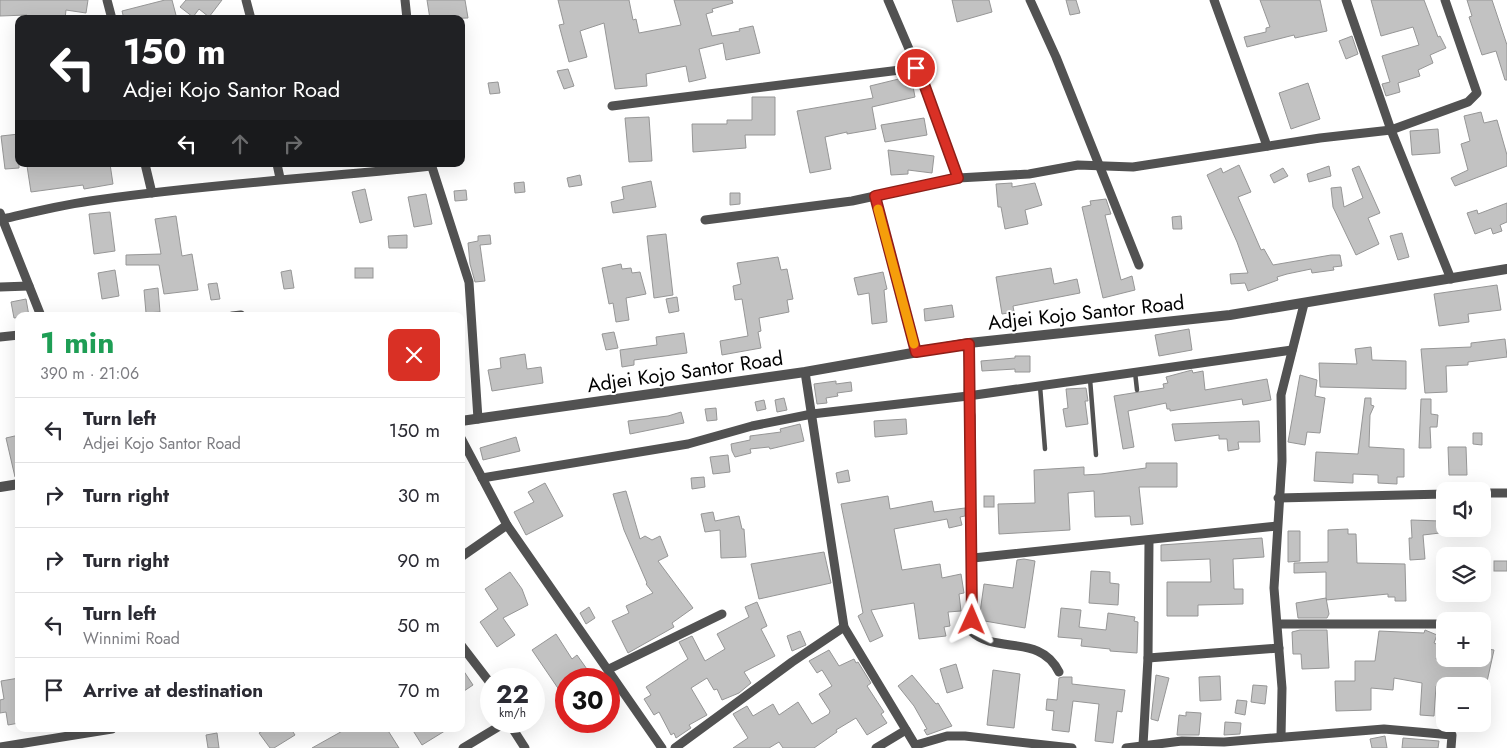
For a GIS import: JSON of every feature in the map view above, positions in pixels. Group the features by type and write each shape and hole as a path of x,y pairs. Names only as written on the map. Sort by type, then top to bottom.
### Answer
{"street":[{"path":"107,0 111,15"},
{"path":"246,0 250,15"},
{"path":"405,0 407,15"},
{"path":"888,0 924,84 958,178"},
{"path":"1030,0 1056,57 1138,265"},
{"path":"1214,0 1267,146"},
{"path":"1346,0 1392,130 1450,279"},
{"path":"705,220 852,201 958,178 1029,174 1078,164 1133,167 1320,138 1392,130 1468,102 1477,93 1445,0"},
{"path":"612,106 916,68"},
{"path":"146,167 152,193"},
{"path":"278,167 280,178"},
{"path":"39,312 2,216 89,201 152,193 280,178 408,167"},
{"path":"432,167 469,282 478,419"},
{"path":"875,196 916,352"},
{"name":"Adjei Kojo Santor Road","path":"465,421 805,372 969,344 1230,316 1507,269"},
{"path":"0,287 29,286"},
{"path":"1282,737 1278,624 1274,588 1278,498 1282,461 1282,395 1304,304"},
{"path":"0,337 15,335"},
{"path":"969,344 968,396 971,416 973,558 971,631 981,638 1028,648 1044,654 1050,657 1059,672"},
{"path":"482,478 688,444 752,426 812,414 968,396 1292,350"},
{"path":"805,372 844,627 917,747 946,736 965,736 1072,748"},
{"path":"465,446 507,525 608,668"},
{"path":"0,487 15,485"},
{"path":"1491,493 1507,493"},
{"path":"1278,498 1436,494"},
{"path":"465,554 507,525"},
{"path":"973,558 1149,541 1277,526"},
{"path":"1144,745 1148,658 1149,541"},
{"path":"611,668 722,614"},
{"path":"1278,624 1436,624"},
{"path":"675,748 792,662 844,627"},
{"path":"1148,658 1279,648"},
{"path":"465,650 480,670"},
{"path":"620,685 662,748"},
{"path":"1126,748 1182,741 1224,745 1282,737 1384,729 1452,735 1451,748"},
{"path":"876,748 906,730"},
{"path":"0,747 93,732"},
{"path":"463,748 489,733"},
{"path":"515,733 525,748"}],"lane":[{"path":"1135,372 1137,390"},
{"path":"1090,379 1096,456"},
{"path":"1040,386 1045,450"}],"building":[{"path":"0,0 88,0 86,13 66,10 65,15 0,16"},
{"path":"165,0 172,0 176,15 123,15 122,11"},
{"path":"186,0 222,0 211,15 206,15 199,9 194,15 190,15 180,7"},
{"path":"427,0 465,0 468,18 465,18 465,15 429,15"},
{"path":"558,0 629,0 633,20 636,19 639,33 681,25 674,0 732,0 733,3 712,9 713,12 706,14 712,36 740,31 739,29 753,26 760,53 726,60 723,43 699,49 706,78 689,82 686,66 646,74 647,86 615,89 604,23 580,31 587,57 569,62 559,25 564,24"},
{"path":"952,0 989,0 992,12 957,22"},
{"path":"1066,0 1076,0 1080,13 1070,15"},
{"path":"1260,0 1320,0 1327,31 1295,38 1294,35 1247,47 1244,37 1266,32 1266,28 1270,27"},
{"path":"1371,0 1424,0 1438,37 1440,36 1446,48 1430,55 1433,63 1418,70 1420,76 1398,83 1400,92 1386,96 1382,84 1390,82 1382,56 1419,45 1413,27 1381,36"},
{"path":"1467,0 1492,0 1507,45 1507,80 1505,80 1496,51 1482,55 1469,17 1472,16"},
{"path":"1352,36 1358,54 1346,59 1339,41"},
{"path":"568,69 574,86 564,89 557,71"},
{"path":"911,76 915,97 872,107 876,129 847,134 847,132 825,137 831,169 810,173 797,111 873,98 870,86"},
{"path":"498,82 500,93 490,94 488,83"},
{"path":"1308,83 1320,119 1291,129 1279,93"},
{"path":"752,97 775,97 775,135 745,135 746,148 693,152 692,124 727,124 727,120 752,120"},
{"path":"1481,112 1484,123 1497,120 1507,155 1507,166 1455,186 1451,178 1468,170 1461,144 1470,141 1464,116"},
{"path":"649,117 652,161 629,162 625,118"},
{"path":"924,118 927,135 885,142 881,125"},
{"path":"1438,129 1440,153 1412,155 1410,131"},
{"path":"15,134 15,167 19,168 5,169 1,136"},
{"path":"888,150 934,156 932,173 908,170 908,174 891,175"},
{"path":"1239,165 1251,192 1238,197 1261,250 1264,249 1273,265 1340,255 1342,266 1333,267 1334,270 1312,273 1311,269 1287,274 1277,277 1278,280 1248,291 1245,283 1231,284 1230,274 1248,273 1237,242 1207,175 1221,168 1223,173"},
{"path":"1329,166 1331,176 1309,182 1307,174"},
{"path":"1359,166 1380,213 1368,218 1379,244 1356,255 1333,207 1331,188 1341,187 1344,207 1363,198 1352,169"},
{"path":"27,167 110,167 113,184 84,189 83,185 31,192"},
{"path":"1283,168 1288,176 1274,183 1270,175"},
{"path":"580,175 582,185 569,187 567,178"},
{"path":"651,181 656,207 613,213 611,202 624,199 622,187"},
{"path":"524,182 525,192 515,193 514,183"},
{"path":"1012,183 1012,187 1035,183 1042,205 1025,210 1028,224 1005,229 1001,207 998,207 996,184"},
{"path":"365,189 372,220 360,223 352,192"},
{"path":"466,190 467,200 455,201 454,191"},
{"path":"730,193 740,193 740,204 730,205"},
{"path":"426,194 432,224 414,227 408,197"},
{"path":"1106,199 1111,214 1105,215 1121,280 1132,276 1135,290 1103,298 1082,207 1091,205 1090,201"},
{"path":"1507,203 1507,222 1500,225 1502,231 1493,234 1491,228 1475,234 1467,213 1477,210 1478,214"},
{"path":"110,212 115,251 94,254 89,214"},
{"path":"176,216 182,256 192,254 198,290 164,294 159,265 126,265 126,255 161,254 155,219"},
{"path":"1181,216 1182,229 1173,229 1172,217"},
{"path":"1402,233 1409,257 1398,260 1390,236"},
{"path":"666,234 673,295 654,298 647,236"},
{"path":"407,235 407,248 389,248 388,236"},
{"path":"490,235 491,244 480,245 485,281 475,282 470,264 468,243 478,241 478,236"},
{"path":"778,257 781,270 787,269 793,299 787,300 789,312 759,318 761,331 758,332 761,348 722,355 720,341 748,336 742,299 735,300 733,286 741,284 737,263"},
{"path":"621,264 622,269 631,268 632,273 640,272 646,294 626,298 629,320 616,322 613,303 609,304 602,268"},
{"path":"355,268 373,268 373,278 355,278"},
{"path":"1051,268 1054,284 1077,279 1080,293 1013,306 1014,312 1002,314 996,277"},
{"path":"115,270 119,296 102,299 98,273"},
{"path":"291,270 294,288 284,289 281,272"},
{"path":"883,272 887,289 884,290 887,322 872,324 869,293 858,295 854,278"},
{"path":"217,283 220,299 211,300 208,284"},
{"path":"1497,285 1501,310 1468,314 1469,322 1439,326 1434,294"},
{"path":"158,288 160,312 146,312 144,290"},
{"path":"677,297 679,311 669,313 666,299"},
{"path":"26,299 28,312 15,312 14,318 11,302"},
{"path":"952,305 954,317 925,321 924,309"},
{"path":"1189,329 1192,350 1159,356 1155,335"},
{"path":"614,332 618,348 606,350 602,334"},
{"path":"684,333 687,353 634,360 634,365 622,367 620,350 657,345 656,337"},
{"path":"1505,339 1507,357 1468,362 1468,365 1446,366 1447,392 1425,393 1421,349 1471,347 1471,343"},
{"path":"1371,347 1372,360 1406,361 1406,389 1320,387 1319,363 1357,364 1355,349"},
{"path":"525,354 527,369 541,367 543,383 492,391 488,370 501,368 500,358"},
{"path":"1015,356 1030,356 1030,372 1015,372 1015,369 982,371 981,361 1015,358"},
{"path":"1192,370 1193,373 1203,371 1205,390 1267,379 1271,400 1243,405 1242,399 1170,411 1170,409 1167,409 1166,403 1128,411 1134,447 1123,449 1114,396 1164,388 1163,384 1168,383 1166,377"},
{"path":"1300,375 1317,380 1315,396 1325,398 1320,433 1307,432 1305,445 1288,442"},
{"path":"836,381 836,384 851,382 852,391 837,393 838,396 826,398 827,403 817,404 814,384"},
{"path":"1086,388 1088,401 1085,401 1088,424 1066,427 1063,409 1068,408 1066,389"},
{"path":"784,398 787,410 777,412 775,400"},
{"path":"1365,398 1371,398 1371,405 1374,406 1370,415 1369,447 1404,449 1404,477 1397,477 1397,484 1378,483 1378,475 1353,474 1353,483 1314,481 1316,452 1358,454"},
{"path":"1421,399 1431,399 1431,414 1438,415 1437,427 1430,427 1431,448 1419,448"},
{"path":"764,400 766,409 757,411 755,402"},
{"path":"716,408 717,420 707,421 705,409"},
{"path":"681,412 684,423 630,434 628,421 668,416"},
{"path":"906,419 907,434 875,437 874,421"},
{"path":"1259,421 1260,442 1238,442 1239,449 1228,451 1227,439 1219,439 1219,435 1175,441 1172,424"},
{"path":"800,424 804,441 770,449 769,447 750,449 751,453 735,457 732,451 731,444 750,440 750,436 781,432 780,429"},
{"path":"1473,433 1482,433 1482,445 1473,444"},
{"path":"15,436 15,477 6,438"},
{"path":"516,437 520,451 483,460 480,448"},
{"path":"1448,447 1466,447 1467,475 1449,475"},
{"path":"728,455 730,472 713,474 710,457"},
{"path":"1146,463 1177,463 1177,487 1139,487 1143,524 1131,525 1130,516 1095,517 1094,491 1068,493 1070,530 999,534 998,504 1035,503 1034,470 1084,467 1084,475 1101,474 1146,468"},
{"path":"848,470 850,481 838,483 836,473"},
{"path":"704,477 705,487 692,489 691,478"},
{"path":"545,483 563,516 526,535 514,512 534,502 528,492"},
{"path":"626,491 640,539 645,536 652,540 660,536 668,556 658,561 693,608 672,623 674,627 628,653 612,621 629,613 626,606 653,593 646,584 624,530 613,494"},
{"path":"888,496 890,509 932,501 934,512 965,508 965,516 960,517 962,525 949,528 947,519 894,529 902,570 940,564 942,578 961,574 964,593 959,594 961,611 948,612 950,626 944,627 946,636 919,639 914,603 871,610 883,636 870,642 858,616 863,613 841,504"},
{"path":"984,496 994,496 994,507 984,507"},
{"path":"713,512 715,521 739,516 742,529 744,529 746,557 721,558 720,530 705,532 701,514"},
{"path":"1411,520 1436,521 1436,533 1423,535 1425,559 1410,560 1409,538 1412,538"},
{"path":"1348,529 1348,534 1356,534 1357,563 1405,564 1406,601 1395,601 1395,597 1388,597 1388,594 1326,600 1326,572 1294,573 1294,563 1328,562 1328,530"},
{"path":"1288,531 1300,531 1300,561 1288,562"},
{"path":"1262,538 1264,557 1233,559 1234,589 1243,589 1243,604 1198,605 1198,616 1167,616 1167,582 1211,582 1210,559 1161,561 1161,545"},
{"path":"824,552 831,583 759,599 751,564"},
{"path":"1017,560 1035,561 1025,628 979,620 984,584 1013,588"},
{"path":"1494,561 1507,561 1507,571 1494,571"},
{"path":"1091,571 1110,572 1110,583 1119,584 1118,605 1089,603"},
{"path":"510,572 522,589 528,605 503,618 515,635 497,647 480,622 498,609 485,589"},
{"path":"1326,598 1329,614 1327,618 1298,618 1296,603"},
{"path":"757,602 767,626 761,629 775,656 744,672 751,683 739,693 722,700 717,689 714,690 707,678 691,688 707,715 689,725 691,728 676,738 674,733 671,735 659,712 654,715 644,699 651,695 646,687 688,659 679,642 692,636 705,661 725,649 717,634 749,617 745,607"},
{"path":"589,607 595,618 586,624 580,613"},
{"path":"1061,608 1081,610 1079,627 1106,630 1108,613 1135,617 1134,621 1138,622 1137,653 1081,646 1082,639 1058,637"},
{"path":"1300,630 1327,630 1329,668 1302,669 1301,654 1293,654 1292,632"},
{"path":"1425,630 1436,635 1434,643 1436,644 1436,667 1490,667 1488,677 1436,677 1434,716 1420,715 1422,683 1394,678 1393,690 1371,688 1371,710 1336,711 1335,681 1355,681 1355,661 1375,661 1379,631 1424,633"},
{"path":"800,631 806,645 792,651 787,636"},
{"path":"556,634 572,659 577,655 586,668 555,668 555,684 532,650"},
{"path":"829,650 839,666 854,659 856,663 858,662 871,683 867,686 884,712 881,714 887,723 867,735 856,718 836,730 837,732 814,748 783,748 779,742 769,748 733,748 748,738 733,714 747,706 753,716 773,704 779,715 798,702 812,724 829,714 830,711 819,694 832,686 822,670 817,673 809,661"},
{"path":"1491,650 1494,650 1491,664"},
{"path":"956,664 963,688 947,693 940,669"},
{"path":"993,670 1020,674 1014,728 987,725"},
{"path":"465,673 473,685 465,690"},
{"path":"912,675 936,704 938,703 952,726 927,735 924,730 927,729 914,706 898,686"},
{"path":"1156,675 1169,678 1158,721 1151,719"},
{"path":"1220,676 1221,700 1200,701 1199,677"},
{"path":"1072,677 1072,684 1125,690 1122,712 1117,711 1113,743 1095,741 1099,704 1073,701 1069,732 1052,730 1054,711 1046,710 1047,699 1057,700 1059,678"},
{"path":"15,679 15,724 8,725 6,712 0,713 0,700 4,699 1,681"},
{"path":"1253,685 1267,686 1265,704 1251,702"},
{"path":"1237,700 1247,701 1245,715 1235,713"},
{"path":"1186,712 1201,713 1199,735 1177,735 1179,715 1186,716"},
{"path":"1225,722 1241,723 1240,734 1224,735"},
{"path":"293,732 295,735 274,748 270,748 259,733"},
{"path":"341,732 389,732 399,748 312,748"},
{"path":"414,732 443,732 422,745"},
{"path":"217,733 219,748 208,748 206,735"},
{"path":"1385,736 1387,748 1372,748 1370,739"},
{"path":"1403,738 1439,741 1438,748 1402,748"}],"slow traffic":[{"path":"878,209 914,344"}],"route":[{"path":"916,68 924,84 958,178 875,196 916,352 969,344 968,396 971,416 973,558 972,620"}]}
